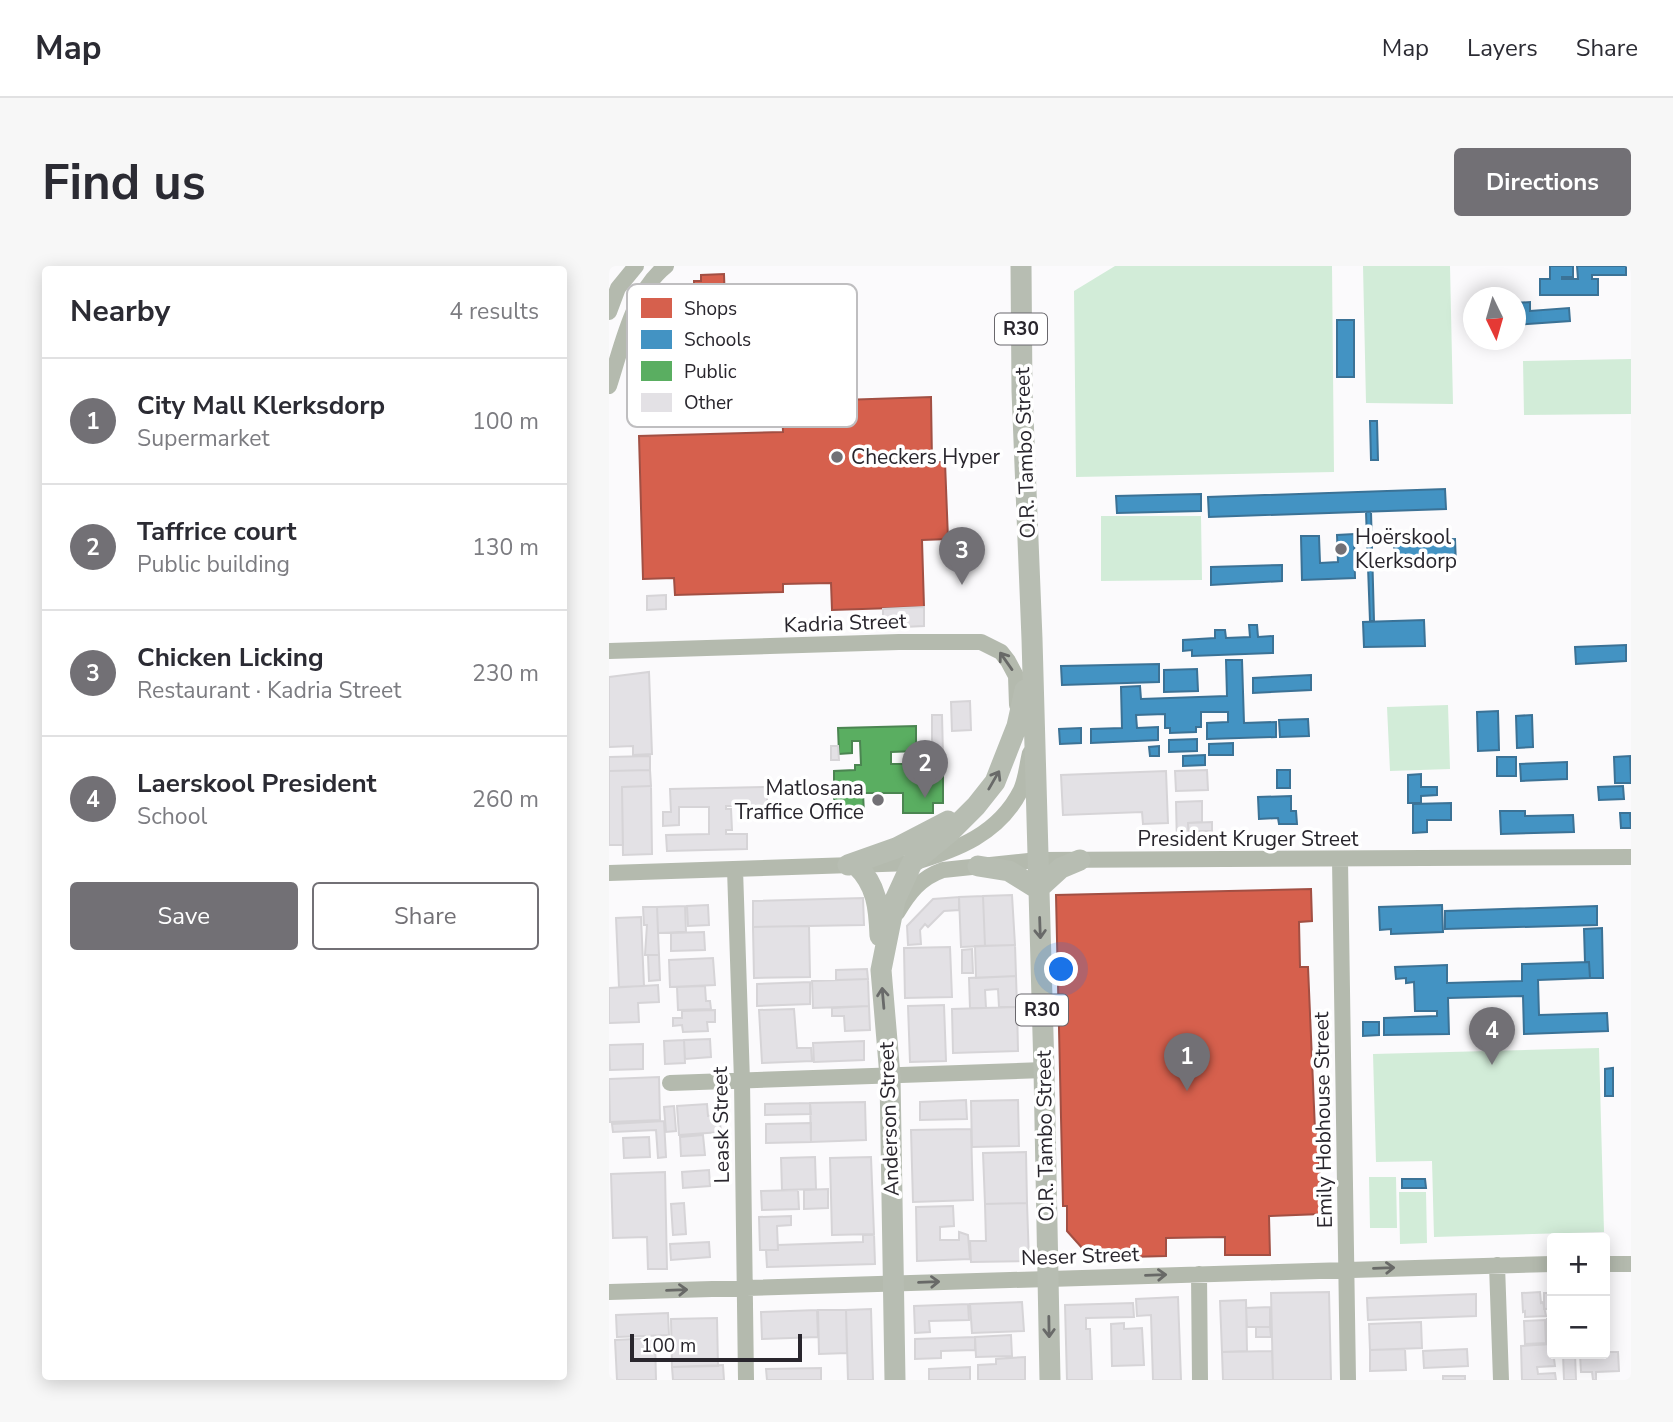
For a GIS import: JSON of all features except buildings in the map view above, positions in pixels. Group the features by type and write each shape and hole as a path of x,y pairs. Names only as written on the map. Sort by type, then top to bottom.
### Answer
{"main road":[{"name":"O.R. Tambo Street","path":"1021,266 1021,391 1033,639 1024,695 1025,730 1037,820 1050,1380"},
{"name":"O.R. Tambo Street","path":"912,863 976,807 995,782 1025,730"},
{"path":"852,865 896,848 976,807"},
{"path":"978,866 1009,871 1038,889 1072,860 1044,841 1037,820"},
{"name":"Anderson Street","path":"895,1380 890,1076 881,970 895,900 912,863"},
{"path":"852,865 863,872 875,891 879,913 881,970"}],"street":[{"path":"609,312 618,288 636,266"},
{"path":"649,284 655,274 666,266"},
{"path":"609,386 627,332"},
{"name":"Kadria Street","path":"609,651 981,642 1001,652 1016,676 1025,730"},
{"path":"609,873 912,863 961,847 978,838 1005,816 1022,788 1025,730"},
{"name":"President Kruger Street","path":"890,924 921,880 943,870 1038,860 1631,857"},
{"name":"Emily Hobhouse Street","path":"1340,860 1348,1380"},
{"name":"Leask Street","path":"735,869 742,1081 746,1380"},
{"path":"670,1083 1044,1070"},
{"name":"Neser Street","path":"609,1292 1547,1264"},
{"path":"1610,1264 1631,1264"},
{"path":"1497,1265 1501,1380"},
{"path":"1199,1274 1200,1380"}],"green space":[{"path":"1115,266 1332,266 1334,472 1076,477 1074,291"},
{"path":"1363,266 1450,266 1453,404 1366,403"},
{"path":"1631,359 1631,414 1524,415 1523,361"},
{"path":"1101,516 1201,516 1202,580 1101,581"},
{"path":"1448,705 1450,769 1390,771 1387,707"},
{"path":"1599,1048 1604,1232 1434,1237 1432,1161 1376,1162 1373,1054"},
{"path":"1369,1177 1396,1177 1397,1228 1370,1228"},
{"path":"1399,1192 1426,1192 1427,1243 1400,1244"}],"place":[{"name":"Checkers Hyper","path":"837,457"},
{"name":"Hoërskool Klerksdorp","path":"1341,549"},
{"name":"Chicken Licking","path":"962,585"},
{"name":"Taffrice court","path":"925,798"},
{"name":"Matlosana Traffice Office","path":"878,800"},
{"name":"Laerskool President","path":"1492,1065"},
{"name":"City Mall Klerksdorp","path":"1187,1091"}]}
